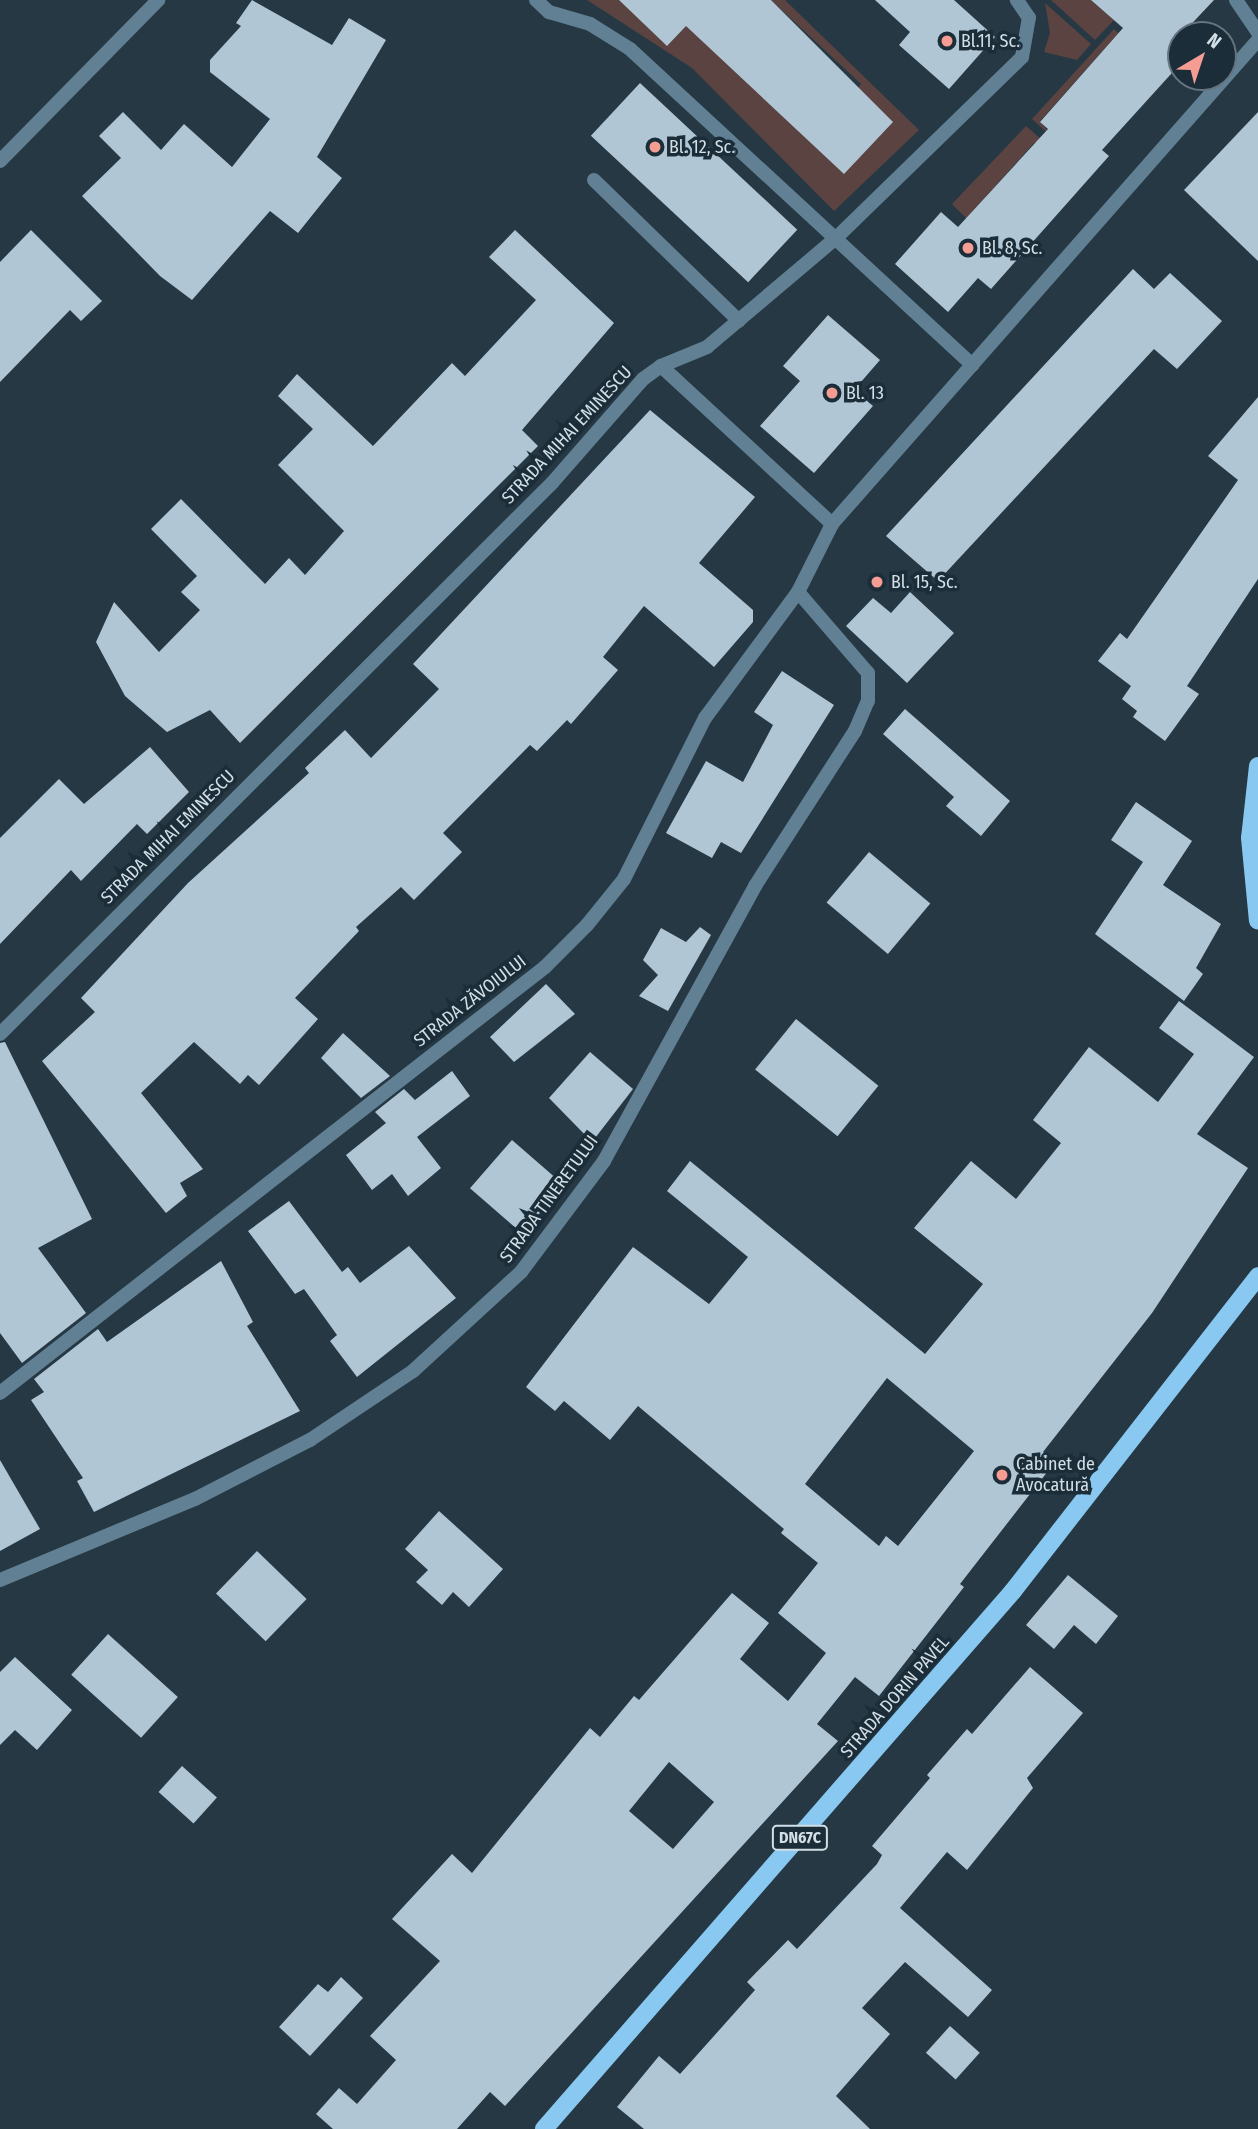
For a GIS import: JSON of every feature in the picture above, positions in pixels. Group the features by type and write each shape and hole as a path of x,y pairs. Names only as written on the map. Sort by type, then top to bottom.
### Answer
{"main road":[{"path":"1258,765 1250,838 1258,921"},
{"name":"STRADA DORIN PAVEL","path":"544,2129 986,1623 1257,1280"}],"street":[{"path":"0,161 158,0"},
{"path":"536,0 549,12 590,24 630,49 972,365"},
{"path":"1017,0 1029,18 1022,57 835,239 739,321 694,355 661,366 832,524 1258,40"},
{"path":"1236,0 1258,33"},
{"path":"594,180 739,321"},
{"name":"STRADA MIHAI EMINESCU","path":"0,1034 552,484 643,379 661,366"},
{"name":"STRADA ZĂVOIULUI","path":"0,1393 553,959 624,878 705,718 798,592 832,524"},
{"name":"STRADA TINERETULUI","path":"0,1580 195,1499 310,1440 413,1371 521,1272 604,1161 755,886 855,730 868,701 868,673 798,592"}],"shaded area":[{"path":"587,0 711,0 857,89 861,84 771,0 785,0 919,130 834,211 692,68"},
{"path":"1051,0 1091,0 1114,20 1095,40"},
{"path":"1045,3 1091,44 1077,60 1044,52 1050,33"},
{"path":"1114,29 1130,44 1115,37 1040,121 1055,140 1032,119"},
{"path":"1026,126 1049,146 1034,143 970,214 971,223 952,204"}],"building":[{"path":"252,0 332,45 349,18 386,40 317,157 342,178 298,233 270,211 192,300 160,276 82,196 121,158 99,136 123,112 161,150 184,124 232,167 270,119 210,72 210,60 241,26 236,23"},
{"path":"619,0 771,0 893,122 844,174 686,26 667,46"},
{"name":"Bl.11, Sc.","path":"875,0 954,0 995,37 949,89 899,45 910,32"},
{"path":"1091,0 1214,0 1194,21 1167,21 1167,78 1102,150 1109,156 991,289 978,278 948,312 895,264 941,212 958,227 1048,129 1040,122 1123,28"},
{"path":"640,83 797,230 748,282 591,136"},
{"path":"1258,112 1258,261 1184,190"},
{"path":"31,230 102,301 81,321 70,310 0,382 0,262"},
{"path":"515,230 614,323 522,430 538,446 240,743 210,710 167,732 125,696 96,642 114,602 159,652 200,610 181,592 197,576 151,529 181,499 265,584 289,558 305,575 344,531 278,465 313,429 278,396 297,374 373,446 452,363 465,376 536,300 489,257"},
{"path":"1133,269 1154,289 1170,273 1222,321 1177,369 1154,349 938,581 886,536"},
{"name":"Bl. 13","path":"828,315 880,360 854,390 873,406 814,473 760,426 800,381 783,366"},
{"path":"1258,397 1258,579 1187,686 1199,694 1165,741 1133,717 1137,711 1122,699 1131,686 1098,661 1120,633 1127,639 1238,480 1208,456"},
{"path":"650,410 755,497 699,563 753,610 753,622 714,667 644,606 603,657 618,670 571,724 567,720 537,751 530,745 443,833 462,852 414,900 401,887 356,927 359,931 295,998 318,1019 259,1085 248,1075 240,1084 194,1042 141,1093 203,1169 180,1183 187,1196 166,1213 42,1061 95,1012 81,998 188,883 309,773 305,768 345,730 371,758 439,689 413,664"},
{"path":"910,592 954,633 907,683 846,626 873,598 891,613"},
{"path":"782,671 834,705 741,853 721,842 712,858 666,833 706,761 743,782 773,725 754,712"},
{"path":"905,709 1010,801 981,836 946,806 954,797 883,734"},
{"path":"150,747 189,792 147,834 137,824 81,881 71,870 0,944 0,838 59,779 84,804"},
{"path":"1136,802 1192,841 1163,885 1221,924 1196,968 1203,974 1184,1001 1095,934 1143,862 1111,840"},
{"path":"869,852 930,903 888,954 827,903"},
{"path":"700,927 711,935 668,1011 639,996 658,975 643,960 661,928 686,942"},
{"path":"546,984 575,1014 514,1062 490,1037"},
{"path":"1179,1001 1254,1057 1197,1134 1248,1168 1152,1313 1043,1452 1055,1462 960,1584 964,1587 879,1696 855,1677 817,1724 838,1741 505,2106 490,2092 457,2129 333,2129 316,2114 339,2088 357,2104 396,2060 370,2036 440,1961 392,1919 452,1854 472,1873 590,1728 600,1737 634,1696 639,1700 732,1593 769,1623 740,1659 788,1701 826,1653 778,1613 818,1563 781,1533 784,1529 638,1406 610,1440 564,1401 555,1411 526,1387 633,1247 709,1304 748,1257 667,1191 690,1161 925,1354 983,1284 914,1228 971,1161 1016,1199 1061,1143 1033,1120 1089,1047 1158,1102 1194,1054 1159,1028","holes":["887,1378 974,1451 898,1546 886,1536 879,1546 805,1484","669,1762 714,1802 673,1849 629,1811"]},
{"path":"796,1019 878,1086 837,1136 755,1070"},
{"path":"343,1033 390,1076 361,1098 321,1058"},
{"path":"5,1042 92,1219 38,1248 86,1313 22,1363 0,1333 0,1043"},
{"path":"590,1052 633,1089 592,1142 549,1098"},
{"path":"452,1071 470,1096 417,1137 441,1168 408,1196 392,1174 372,1190 346,1155 386,1123 375,1112 404,1089 415,1100"},
{"path":"512,1140 564,1185 522,1234 470,1188"},
{"path":"289,1201 342,1272 348,1267 360,1283 409,1246 456,1298 357,1377 330,1341 337,1335 304,1289 295,1294 248,1231"},
{"path":"221,1261 253,1322 247,1326 300,1411 94,1512 77,1481 83,1478 31,1400 44,1392 34,1379 98,1329 107,1342"},
{"path":"0,1460 40,1529 0,1551"},
{"path":"439,1511 503,1569 469,1607 453,1592 442,1605 416,1582 428,1570 405,1549"},
{"path":"257,1551 307,1599 266,1641 216,1593"},
{"path":"1068,1575 1118,1616 1096,1644 1074,1625 1054,1649 1026,1625"},
{"path":"108,1634 178,1697 141,1738 71,1675"},
{"path":"15,1657 72,1710 37,1750 15,1730 0,1745 0,1672"},
{"path":"1030,1667 1083,1713 1027,1778 1033,1788 967,1870 947,1852 900,1908 992,1990 968,2017 905,1962 862,2008 890,2034 836,2096 870,2129 644,2129 617,2107 659,2056 680,2074 755,1990 747,1982 788,1940 797,1949 877,1864 882,1855 872,1846 930,1778 927,1775 967,1729 972,1734"},
{"path":"182,1766 217,1797 194,1823 159,1792"},
{"path":"341,1977 363,1998 310,2056 279,2027 318,1984 328,1992"},
{"path":"950,2026 980,2053 956,2080 926,2053"}],"place":[{"name":"Bl.11, Sc.","path":"947,41"},
{"name":"Bl. 12, Sc.","path":"655,147"},
{"name":"Bl. 8, Sc.","path":"968,248"},
{"name":"Bl. 13","path":"832,393"},
{"name":"Bl. 15, Sc.","path":"877,582"},
{"name":"Cabinet de Avocatură","path":"1002,1475"}]}
